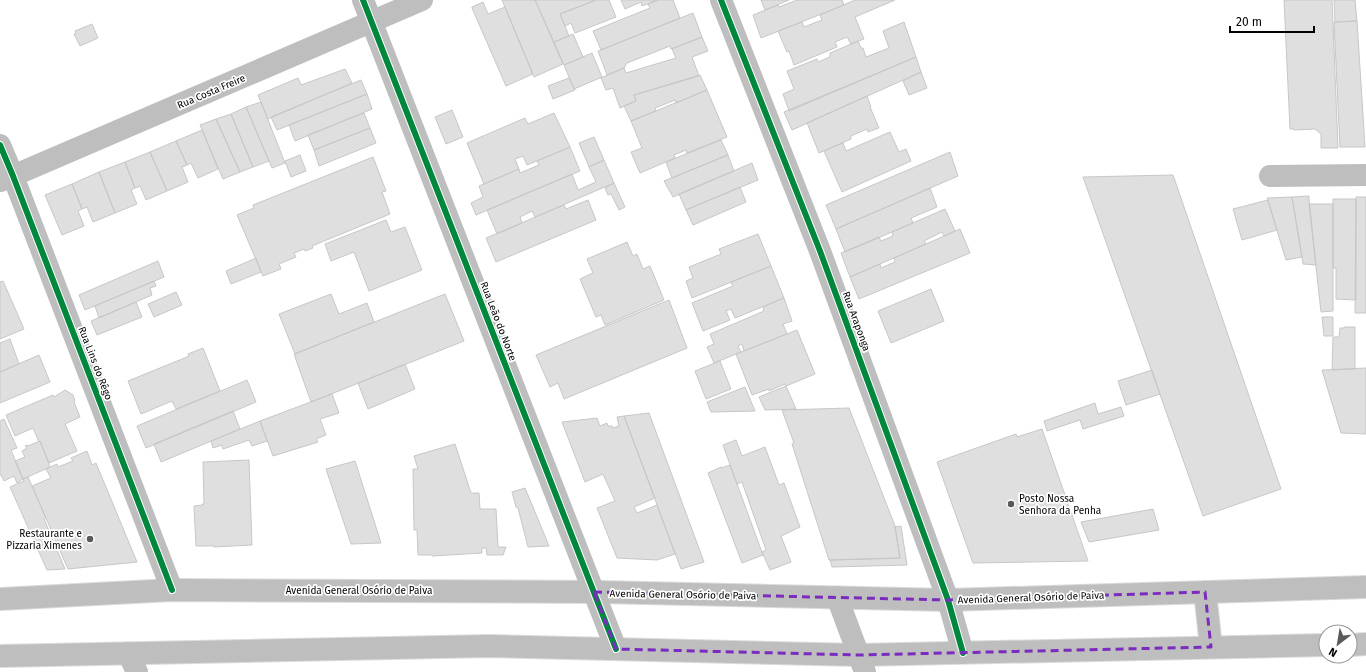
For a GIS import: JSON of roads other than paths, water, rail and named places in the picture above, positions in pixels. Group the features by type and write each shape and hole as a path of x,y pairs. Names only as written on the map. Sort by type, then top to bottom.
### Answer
{"main road":[{"name":"Rua Leão do Norte","path":"363,0 616,649"},
{"name":"Rua Costa Freire","path":"7,179 422,0"},
{"name":"Rua Araponga","path":"721,0 820,251 948,600 963,653"},
{"name":"Rua Lins do Rêgo","path":"0,145 7,179 172,590"},
{"path":"1270,176 1366,175"},
{"name":"Avenida General Osório de Paiva","path":"0,598 172,590 594,592 948,600 1366,587"},
{"path":"1205,592 1211,647"},
{"path":"837,597 862,664"},
{"path":"0,656 489,646 616,649 862,664 963,653 1318,645"},
{"path":"128,653 137,672"}],"place":[{"name":"Posto Nossa Senhora da Penha","path":"1011,504"},
{"name":"Restaurante e Pizzaria Ximenes","path":"90,539"}]}
